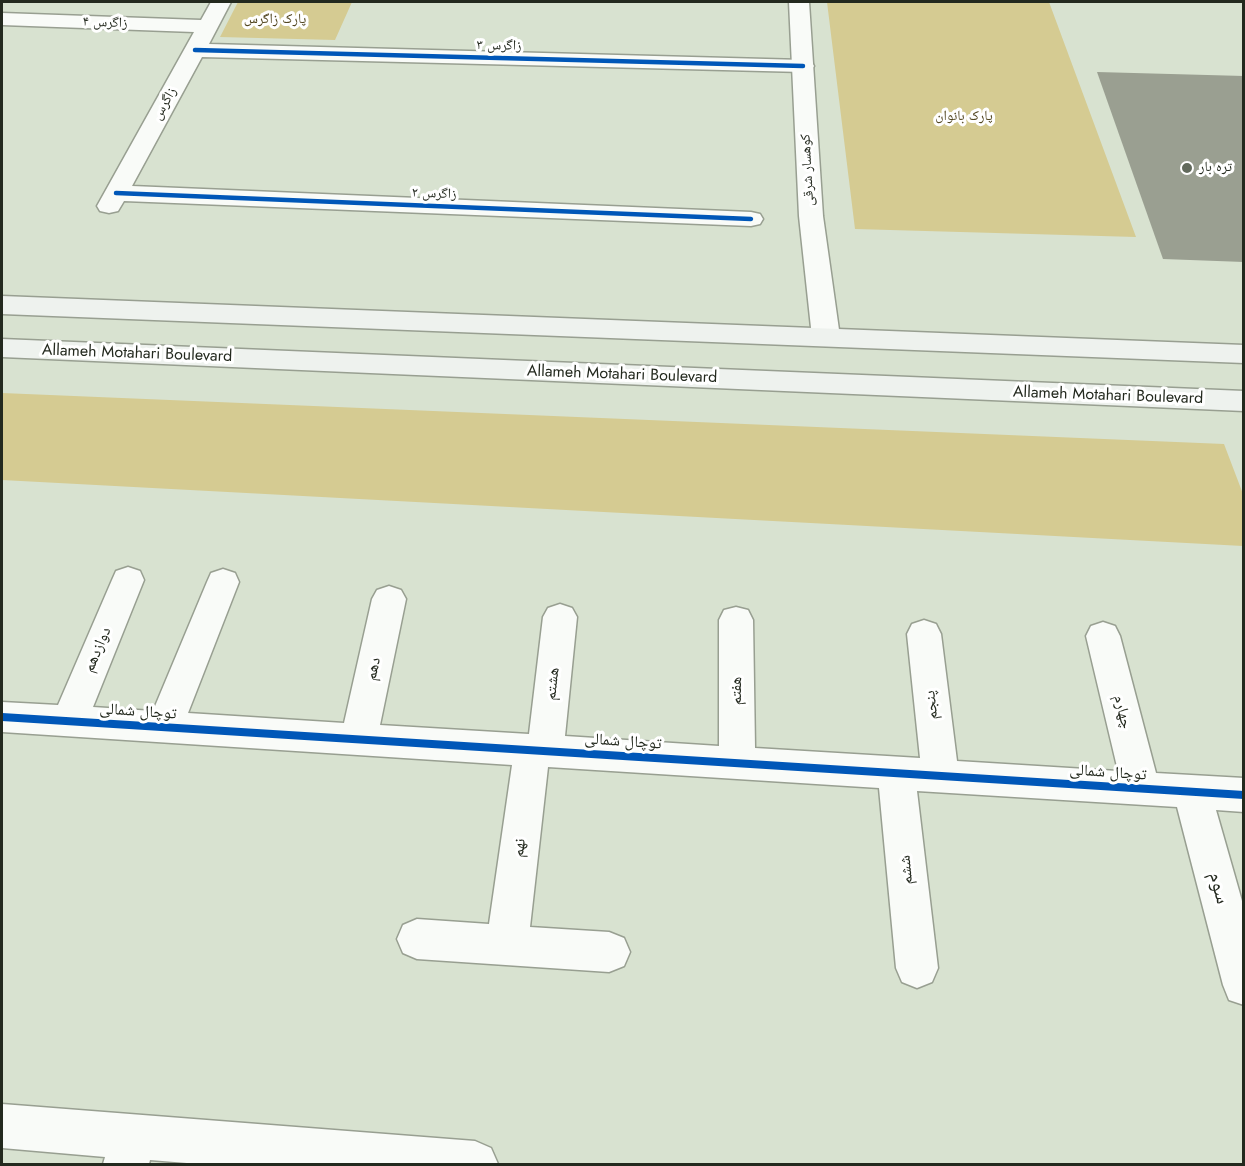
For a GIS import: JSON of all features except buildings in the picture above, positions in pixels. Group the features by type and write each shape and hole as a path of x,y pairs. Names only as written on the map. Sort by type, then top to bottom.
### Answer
{"main road":[{"path":"2,304 1244,354"},
{"name":"Allameh Motahari Boulevard","path":"2,348 1244,401"}],"street":[{"name":"زاگرس","path":"113,200 221,2"},
{"name":"کوهسار شرقی","path":"799,2 811,216 826,337"},
{"name":"زاگرس ۴","path":"2,19 208,26"},
{"name":"زاگرس ۳","path":"195,50 803,66"},
{"name":"زاگرس ۲","path":"113,200 751,219"},
{"name":"دوازدهم","path":"69,721 128,580"},
{"path":"165,727 223,582"},
{"name":"دهم","path":"359,740 389,599"},
{"name":"هشتم","path":"539,750 560,617"},
{"name":"هفتم","path":"736,620 737,763"},
{"name":"پنجم","path":"924,634 940,776"},
{"name":"چهارم","path":"1103,636 1141,788"},
{"name":"توچال شمالی","path":"2,717 1244,795"},
{"name":"نهم","path":"507,945 539,750"},
{"name":"ششم","path":"896,773 917,968"},
{"name":"سوم","path":"1192,791 1244,985"},
{"path":"417,939 609,952"},
{"path":"2,1126 130,1151 475,1164"}],"green space":[{"name":"پارک زاگرس","path":"238,2 352,2 335,40 220,37"},
{"name":"پارک بانوان","path":"827,2 1049,2 1136,237 855,229"},
{"path":"2,393 1224,444 1243,494 1243,546 2,480"}],"cycle path":[{"path":"195,50 803,66"},
{"path":"116,193 751,219"},
{"path":"2,717 1244,795"}],"place":[{"name":"تره بار","path":"1187,168"}]}
